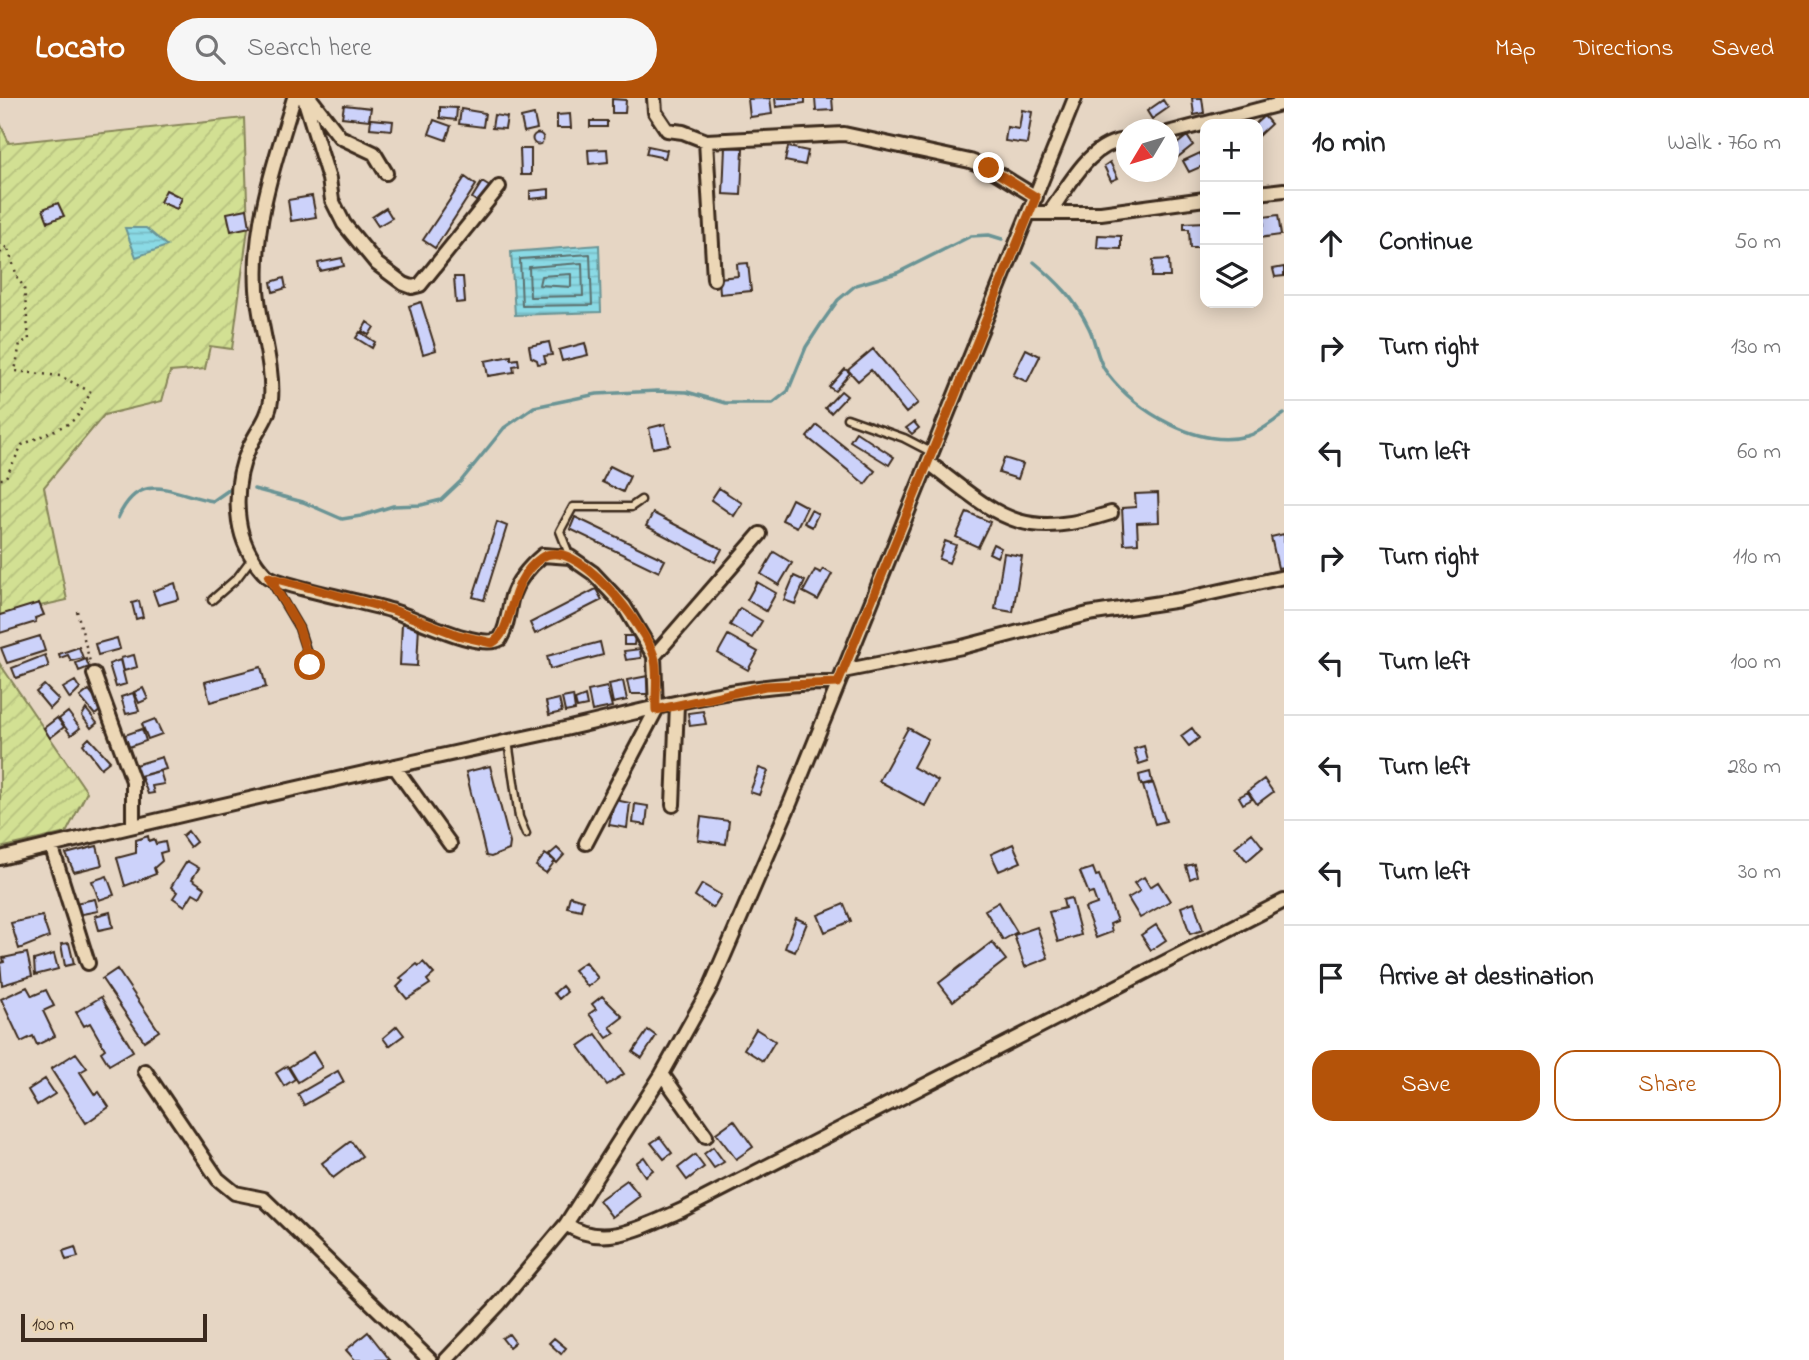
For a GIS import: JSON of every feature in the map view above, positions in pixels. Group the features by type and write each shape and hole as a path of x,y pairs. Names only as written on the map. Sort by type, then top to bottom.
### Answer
{"street":[{"path":"294,98 267,183 257,253 257,290 271,400 264,423 249,447 240,473 237,513 252,558 269,577 393,610 458,635 492,643 505,631 513,593 527,569 543,555 569,557 608,586 654,656 656,710 586,843"},
{"path":"303,98 329,179 332,200 344,224 377,264 404,284 412,287 420,285 499,187"},
{"path":"310,98 340,137 374,153 386,173"},
{"path":"654,98 655,111 667,130 683,132 706,141 844,134 970,161 989,168 1036,197"},
{"path":"446,1360 500,1304 566,1224 662,1074 710,988 931,458 1075,98"},
{"path":"1179,130 1284,103"},
{"path":"706,141 714,279"},
{"path":"1049,213 1095,151 1116,141"},
{"path":"1263,192 1284,190"},
{"path":"1030,213 1101,213 1200,200"},
{"path":"931,458 995,513 1024,525 1076,524 1111,513"},
{"path":"654,656 760,534"},
{"path":"0,858 394,766 765,686 840,677 1088,614 1180,600 1284,576"},
{"path":"94,674 133,781 133,825"},
{"path":"673,805 677,704"},
{"path":"394,766 450,844"},
{"path":"51,845 88,963"},
{"path":"566,1224 587,1236 620,1234 682,1210 1284,901"},
{"path":"145,1071 218,1179 235,1193 264,1199 430,1360"},
{"path":"662,1074 706,1136"}],"lane":[{"path":"847,418 904,438 931,458"},
{"path":"569,557 560,531 573,507 631,507 641,500"},
{"path":"212,600 237,578 252,558"},
{"path":"269,577 299,628 310,665"},
{"path":"508,741 519,817 526,834"}],"path":[{"path":"0,253 7,246 18,279 24,286 29,340 20,343 15,371 60,376 91,392 77,417 68,424 22,445 5,479 0,479"},
{"path":"76,611 94,674"}],"green space":[{"path":"244,118 248,228 232,349 210,346 205,369 170,372 162,401 104,415 44,487 67,600 0,615 0,123 9,143"},
{"path":"0,664 87,792 66,833 0,848"}],"water":[{"path":"125,228 146,228 167,246 136,257"},
{"path":"599,245 601,312 515,315 511,252"}],"building":[{"path":"770,98 772,114 750,117 748,99"},
{"path":"775,98 805,98 805,103 776,107"},
{"path":"815,98 832,98 833,110 816,111"},
{"path":"1192,98 1202,98 1204,113 1194,115"},
{"path":"612,99 626,100 625,113 612,113"},
{"path":"1163,100 1168,108 1152,119 1147,111"},
{"path":"344,105 371,108 369,120 342,117"},
{"path":"440,107 457,108 456,120 440,118"},
{"path":"461,109 485,113 483,127 459,124"},
{"path":"1022,110 1032,112 1027,144 1005,141 1007,127 1019,129"},
{"path":"570,114 571,128 557,128 557,115"},
{"path":"494,115 507,117 505,129 492,128"},
{"path":"534,115 537,129 524,132 521,118"},
{"path":"1264,116 1271,124 1263,131 1263,119 1261,119"},
{"path":"371,119 393,121 392,130 370,128"},
{"path":"434,120 451,126 446,140 429,134"},
{"path":"590,121 607,121 607,127 590,127"},
{"path":"538,134 542,135 542,143 538,144 534,143 533,139 534,135"},
{"path":"1187,136 1193,145 1179,156 1179,142"},
{"path":"648,146 667,150 665,158 646,154"},
{"path":"725,147 743,148 741,195 723,194"},
{"path":"788,147 808,151 805,165 785,161"},
{"path":"520,149 531,149 531,175 521,175"},
{"path":"607,149 608,162 589,164 588,150"},
{"path":"1200,153 1200,167 1189,172 1183,161"},
{"path":"1110,162 1116,179 1111,181 1104,166"},
{"path":"465,177 476,185 435,248 423,240"},
{"path":"482,182 490,187 479,203 472,198"},
{"path":"549,189 549,197 530,199 530,191"},
{"path":"166,190 182,198 177,209 160,202"},
{"path":"312,196 316,217 291,221 288,200"},
{"path":"58,203 64,216 48,222 43,209"},
{"path":"386,208 392,218 378,226 372,217"},
{"path":"247,209 250,227 231,231 227,213"},
{"path":"1278,215 1281,235 1263,237 1263,217"},
{"path":"1200,222 1200,248 1190,248 1189,229 1184,229 1184,223"},
{"path":"1098,235 1121,236 1121,249 1097,248"},
{"path":"342,258 344,266 320,271 318,263"},
{"path":"1169,259 1170,277 1152,277 1153,260"},
{"path":"748,263 751,291 720,294 719,278 738,276 737,264"},
{"path":"1284,267 1284,276 1275,277 1273,269"},
{"path":"454,277 463,277 465,302 456,303"},
{"path":"284,278 286,288 273,292 271,282"},
{"path":"421,302 436,350 423,354 409,306"},
{"path":"367,322 374,327 369,335 362,331"},
{"path":"360,332 375,342 372,348 356,338"},
{"path":"549,342 552,355 544,356 546,363 538,364 537,360 531,357 529,346"},
{"path":"585,343 588,355 562,361 559,350"},
{"path":"873,349 918,403 906,413 871,370 858,381 848,370"},
{"path":"1026,349 1040,356 1027,382 1013,375"},
{"path":"511,356 511,360 518,359 519,365 513,366 514,372 488,376 485,361"},
{"path":"845,369 850,373 835,391 829,387"},
{"path":"841,391 847,396 831,413 825,408"},
{"path":"914,422 919,428 912,434 906,428"},
{"path":"665,424 670,445 653,448 649,428"},
{"path":"817,425 875,471 865,484 807,437"},
{"path":"856,432 894,457 889,465 850,441"},
{"path":"1004,458 1023,464 1018,479 999,473"},
{"path":"610,466 630,476 623,492 602,482"},
{"path":"719,488 742,503 734,516 711,500"},
{"path":"1158,493 1159,522 1137,523 1138,543 1124,544 1122,508 1136,507 1135,494"},
{"path":"792,499 807,507 797,527 782,520"},
{"path":"811,510 818,514 812,527 804,523"},
{"path":"967,512 990,522 978,547 956,537"},
{"path":"653,513 722,549 715,562 646,526"},
{"path":"575,517 665,560 659,572 570,529"},
{"path":"497,522 507,526 484,600 473,597"},
{"path":"1284,534 1284,567 1278,568 1271,537"},
{"path":"945,541 956,545 949,563 939,559"},
{"path":"993,544 1001,548 997,557 989,553"},
{"path":"774,552 792,563 779,585 761,574"},
{"path":"1004,553 1022,556 1013,612 995,609"},
{"path":"823,569 832,574 818,600 803,592 815,570 821,573"},
{"path":"794,576 805,581 795,604 784,600"},
{"path":"757,582 776,593 766,611 747,600"},
{"path":"175,583 179,599 158,605 153,591"},
{"path":"596,589 602,600 535,634 530,623"},
{"path":"139,601 143,617 136,619 132,603"},
{"path":"39,603 44,615 35,618 36,622 0,633 0,615"},
{"path":"740,608 762,621 752,638 730,625"},
{"path":"402,623 419,624 417,666 400,665"},
{"path":"728,635 758,652 748,670 718,653"},
{"path":"40,636 45,651 7,663 1,648"},
{"path":"624,636 635,636 634,645 624,645"},
{"path":"117,638 120,649 98,655 95,644"},
{"path":"600,642 603,655 550,669 547,656"},
{"path":"79,647 83,658 71,661 68,655 60,658 59,654"},
{"path":"640,649 641,658 626,660 624,651"},
{"path":"45,655 49,667 16,678 12,668"},
{"path":"134,655 137,667 124,671 121,658"},
{"path":"86,659 89,667 79,671 76,663"},
{"path":"120,660 126,684 116,687 109,664"},
{"path":"261,667 266,687 210,702 205,682"},
{"path":"648,676 652,694 630,694 627,680"},
{"path":"75,681 80,689 70,699 63,688"},
{"path":"623,681 627,700 613,703 609,684"},
{"path":"44,685 59,700 50,709 36,692"},
{"path":"607,687 612,707 592,711 588,691"},
{"path":"143,688 148,699 139,703 134,692"},
{"path":"89,690 103,708 95,715 80,697"},
{"path":"133,693 139,711 126,714 121,697"},
{"path":"573,696 575,710 565,712 562,698"},
{"path":"585,696 587,706 577,708 575,700"},
{"path":"559,699 562,712 549,715 546,702"},
{"path":"86,709 97,723 91,728 82,716"},
{"path":"703,711 706,724 690,726 688,713"},
{"path":"68,712 80,728 71,735 59,719"},
{"path":"57,718 64,727 50,738 44,728"},
{"path":"155,719 162,734 148,739 142,724"},
{"path":"908,728 928,739 913,767 938,781 925,806 879,781"},
{"path":"1192,728 1199,738 1189,746 1181,736"},
{"path":"142,729 146,741 129,747 125,735"},
{"path":"89,738 110,761 101,768 83,744"},
{"path":"1144,746 1148,761 1139,764 1134,749"},
{"path":"162,757 166,769 136,777 132,766"},
{"path":"490,766 510,843 509,850 491,857 486,856 466,772"},
{"path":"759,768 768,771 759,795 750,792"},
{"path":"160,771 164,784 152,786 154,793 148,794 141,776"},
{"path":"1150,772 1152,782 1141,785 1139,775"},
{"path":"1264,779 1273,792 1257,804 1248,791"},
{"path":"1153,783 1166,821 1155,824 1143,786"},
{"path":"1248,792 1252,799 1243,804 1239,797"},
{"path":"615,800 630,803 627,828 609,825"},
{"path":"635,804 648,806 646,825 633,823"},
{"path":"701,817 729,821 726,844 698,840"},
{"path":"188,831 196,842 190,847 182,836"},
{"path":"1252,833 1263,847 1247,861 1235,847"},
{"path":"148,836 149,841 154,839 156,844 165,842 167,851 160,853 162,861 154,868 156,874 125,886 117,858 136,853 136,840"},
{"path":"1013,844 1021,862 999,871 991,854"},
{"path":"97,846 102,865 74,872 66,854"},
{"path":"557,848 564,855 557,863 549,855"},
{"path":"545,854 555,861 546,873 536,866"},
{"path":"187,861 199,868 192,879 205,888 200,897 193,893 185,906 173,898 177,892 171,887"},
{"path":"1194,864 1197,876 1190,879 1186,866"},
{"path":"1093,868 1096,876 1099,875 1117,921 1110,924 1112,932 1096,938 1085,908 1097,904 1093,893 1089,894 1080,872"},
{"path":"107,876 114,895 99,900 92,881"},
{"path":"1144,877 1150,887 1158,882 1170,901 1140,918 1128,898 1140,891 1134,883"},
{"path":"702,884 721,895 713,908 695,896"},
{"path":"570,896 583,900 581,910 567,907"},
{"path":"1071,898 1081,935 1058,942 1049,912 1065,908 1063,900"},
{"path":"95,899 98,911 77,915 75,903"},
{"path":"999,902 1017,932 1003,940 985,910"},
{"path":"1194,902 1203,930 1190,934 1181,907"},
{"path":"844,904 851,921 825,932 818,915"},
{"path":"110,912 113,927 99,930 95,916"},
{"path":"42,916 49,937 19,949 11,923"},
{"path":"796,918 807,923 795,952 785,948"},
{"path":"1156,925 1166,940 1151,950 1141,935"},
{"path":"1037,927 1048,958 1025,967 1014,935"},
{"path":"992,942 1006,960 953,1001 939,983"},
{"path":"69,943 74,964 65,966 61,944"},
{"path":"27,953 32,976 2,985 0,963 4,962 3,958"},
{"path":"54,954 58,969 35,975 34,960"},
{"path":"423,962 434,974 427,980 430,984 407,999 397,987 403,981 400,978"},
{"path":"585,962 598,978 588,987 574,970"},
{"path":"117,969 159,1031 144,1041 102,979"},
{"path":"562,986 567,992 559,999 554,993"},
{"path":"27,987 32,996 46,990 54,1006 43,1011 55,1036 37,1045 33,1036 21,1042 1,999"},
{"path":"602,996 623,1017 610,1027 615,1033 607,1038 589,1014 596,1009 592,1004"},
{"path":"101,997 133,1051 109,1065 101,1052 105,1049 90,1023 84,1026 76,1012"},
{"path":"397,1026 404,1035 389,1046 383,1038"},
{"path":"756,1029 775,1041 763,1061 744,1049"},
{"path":"648,1030 656,1036 642,1058 633,1052"},
{"path":"596,1034 624,1074 607,1085 579,1046"},
{"path":"313,1052 322,1067 298,1082 289,1067"},
{"path":"76,1053 87,1068 80,1072 95,1095 99,1092 109,1107 86,1123 51,1069"},
{"path":"287,1066 295,1079 284,1086 276,1073"},
{"path":"338,1071 344,1082 304,1105 298,1094"},
{"path":"45,1079 55,1094 37,1105 28,1090"},
{"path":"734,1120 753,1147 736,1159 716,1133"},
{"path":"660,1137 672,1153 664,1159 651,1143"},
{"path":"351,1141 362,1156 333,1178 322,1163"},
{"path":"713,1147 724,1162 714,1168 704,1154"},
{"path":"695,1155 704,1167 687,1180 678,1168"},
{"path":"644,1157 653,1170 645,1176 636,1163"},
{"path":"627,1180 640,1196 612,1217 599,1200"},
{"path":"75,1247 78,1257 66,1260 63,1251"},
{"path":"368,1332 390,1360 355,1360 346,1350"},
{"path":"509,1334 515,1342 509,1347 502,1338"},
{"path":"554,1338 566,1348 561,1354 549,1343"}],"waterway":[{"path":"254,489 303,502 342,519 361,516 393,506 421,505 441,500 461,481 504,428 534,407 597,394 657,391 687,392 725,403 773,403 788,391 806,347 821,324 838,300 856,285 897,273 971,236 989,235 1002,239"},
{"path":"1034,262 1059,284 1078,309 1089,328 1107,373 1134,401 1169,424 1188,432 1228,439 1262,430 1284,414"},
{"path":"118,518 127,502 137,493 148,489 172,490 213,501 233,487"}],"route":[{"path":"310,665 299,628 269,577 393,610 458,635 492,643 500,639 505,631 513,593 527,569 543,555 556,554 579,562 608,586 624,606 654,656 656,710 765,686 793,682 838,683 1036,197 989,168"}]}
